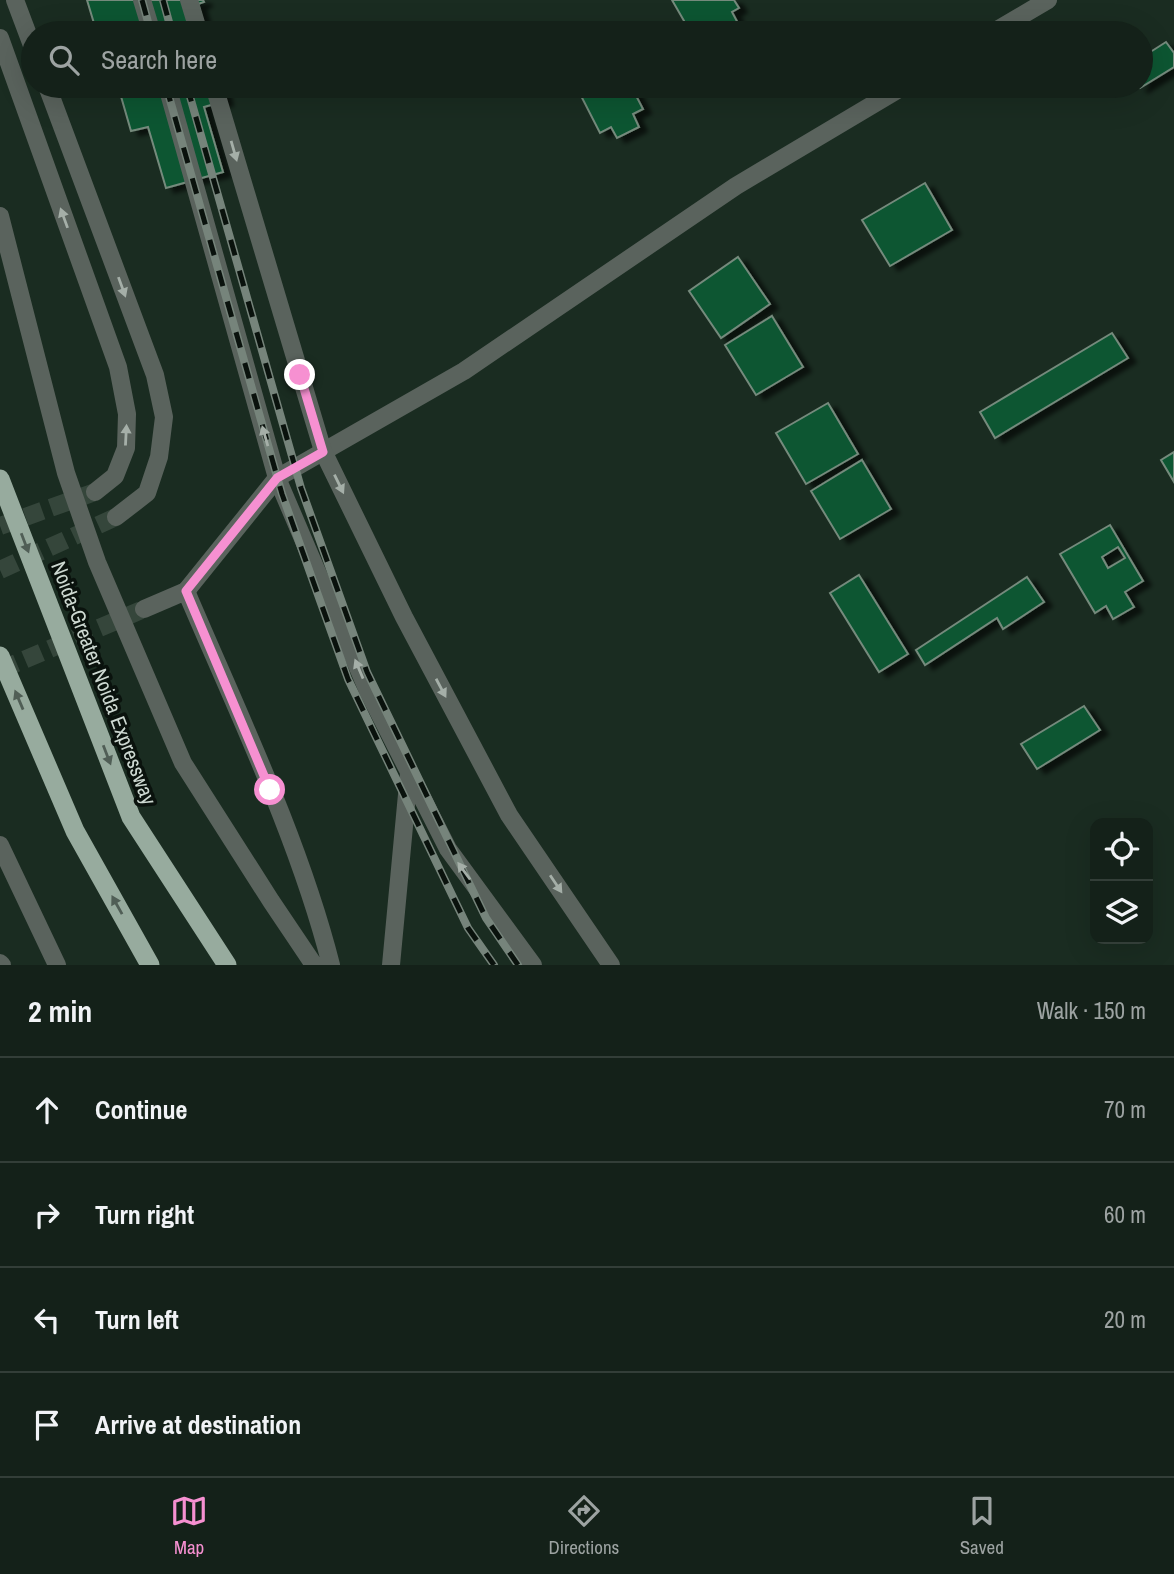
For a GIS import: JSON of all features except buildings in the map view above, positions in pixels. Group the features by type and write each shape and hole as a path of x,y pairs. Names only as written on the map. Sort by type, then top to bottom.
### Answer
{"highway":[{"name":"Noida-Greater Noida Expressway","path":"0,479 131,817 227,965"},
{"path":"0,656 75,831 150,965"}],"street":[{"path":"15,0 23,21"},
{"path":"142,0 148,21"},
{"path":"189,0 195,21"},
{"path":"1012,21 1048,0"},
{"path":"0,38 21,97"},
{"path":"22,98 118,367 127,414 126,448 115,476 96,492"},
{"path":"51,98 155,375 163,416 159,457 147,493 116,517"},
{"path":"170,98 277,478 368,691 448,849 533,965"},
{"path":"218,98 323,452 404,617 509,816 611,965"},
{"path":"144,609 186,591 277,478 464,371 736,186 884,98"},
{"path":"0,216 66,473 97,562 183,762 314,965"},
{"path":"186,591 265,777 314,902 331,965"},
{"path":"391,965 409,772"},
{"path":"0,845 57,965"}],"tunnel":[{"path":"0,526 95,492"},
{"path":"0,570 116,517"},
{"path":"0,670 144,609"}],"railway":[{"path":"142,0 148,21"},
{"path":"163,0 169,21"},
{"path":"169,98 282,494 348,679 468,928 494,965"},
{"path":"190,98 301,488 367,672 486,918 518,965"}],"route":[{"path":"270,790 186,591 277,478 323,452 300,375"}]}
